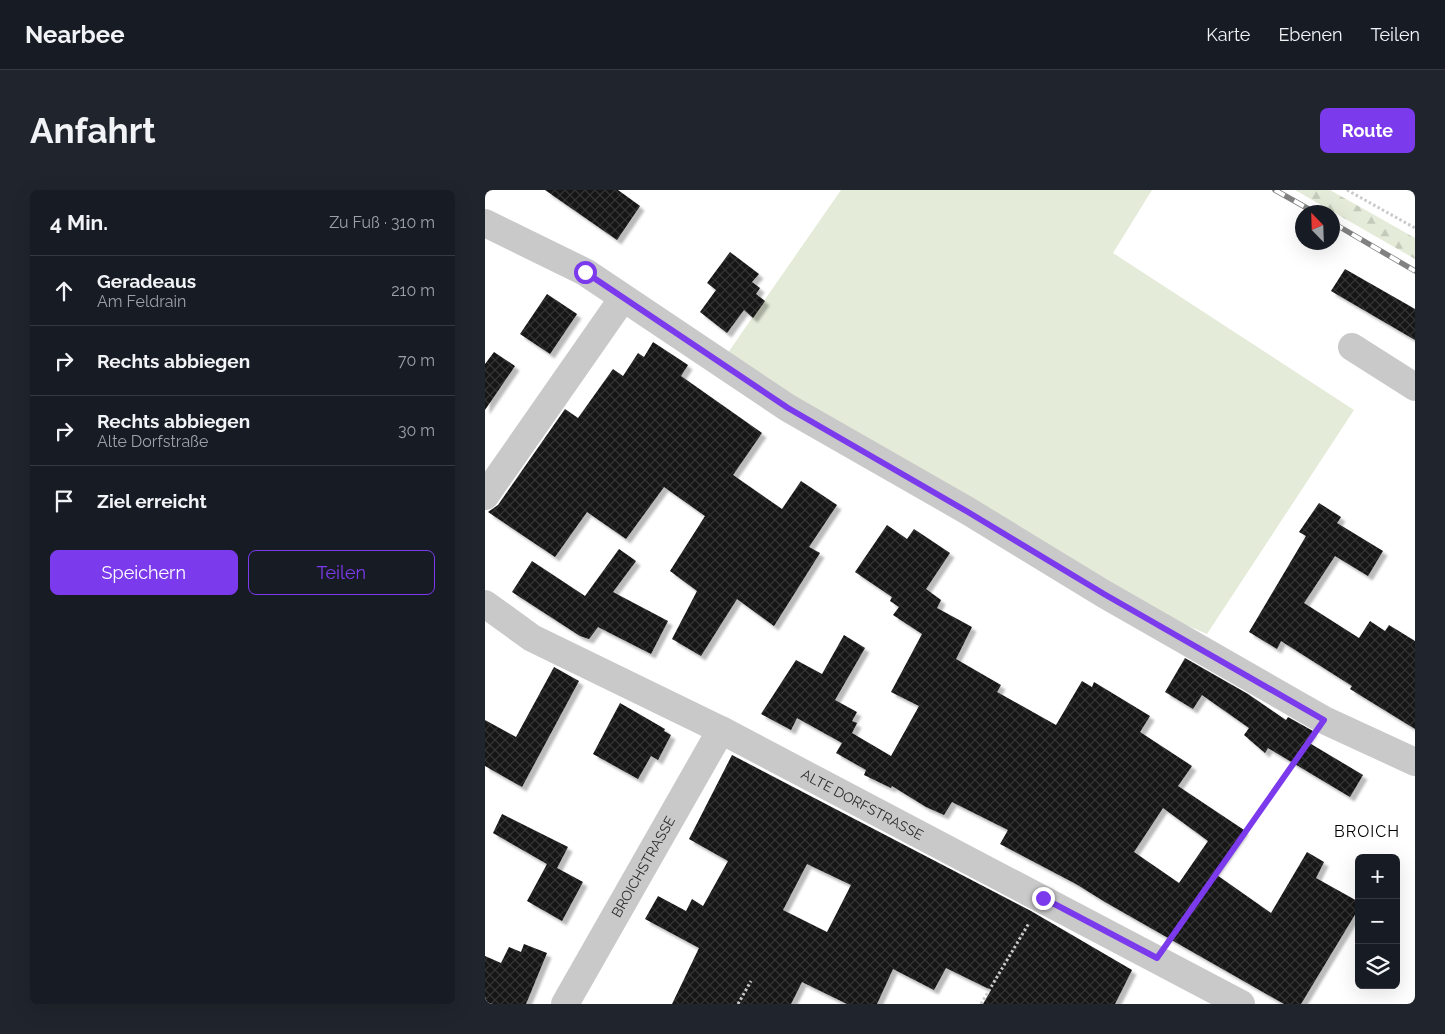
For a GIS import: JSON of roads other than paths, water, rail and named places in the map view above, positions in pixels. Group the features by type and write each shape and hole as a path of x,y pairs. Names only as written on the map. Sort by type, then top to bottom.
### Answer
{"street":[{"path":"485,223 585,272 788,408 959,506 1104,594 1324,720 1415,762"},
{"path":"485,496 623,298"},
{"path":"1352,347 1415,387"},
{"name":"ALTE DORFSTRASSE","path":"485,604 532,638 721,730 1157,958 1241,1004"},
{"name":"BROICHSTRASSE","path":"565,1004 721,730"}],"railway":[{"path":"1275,190 1302,205"},
{"path":"1340,227 1415,271"}],"district":[{"name":"BROICH","path":"1367,831"}]}
